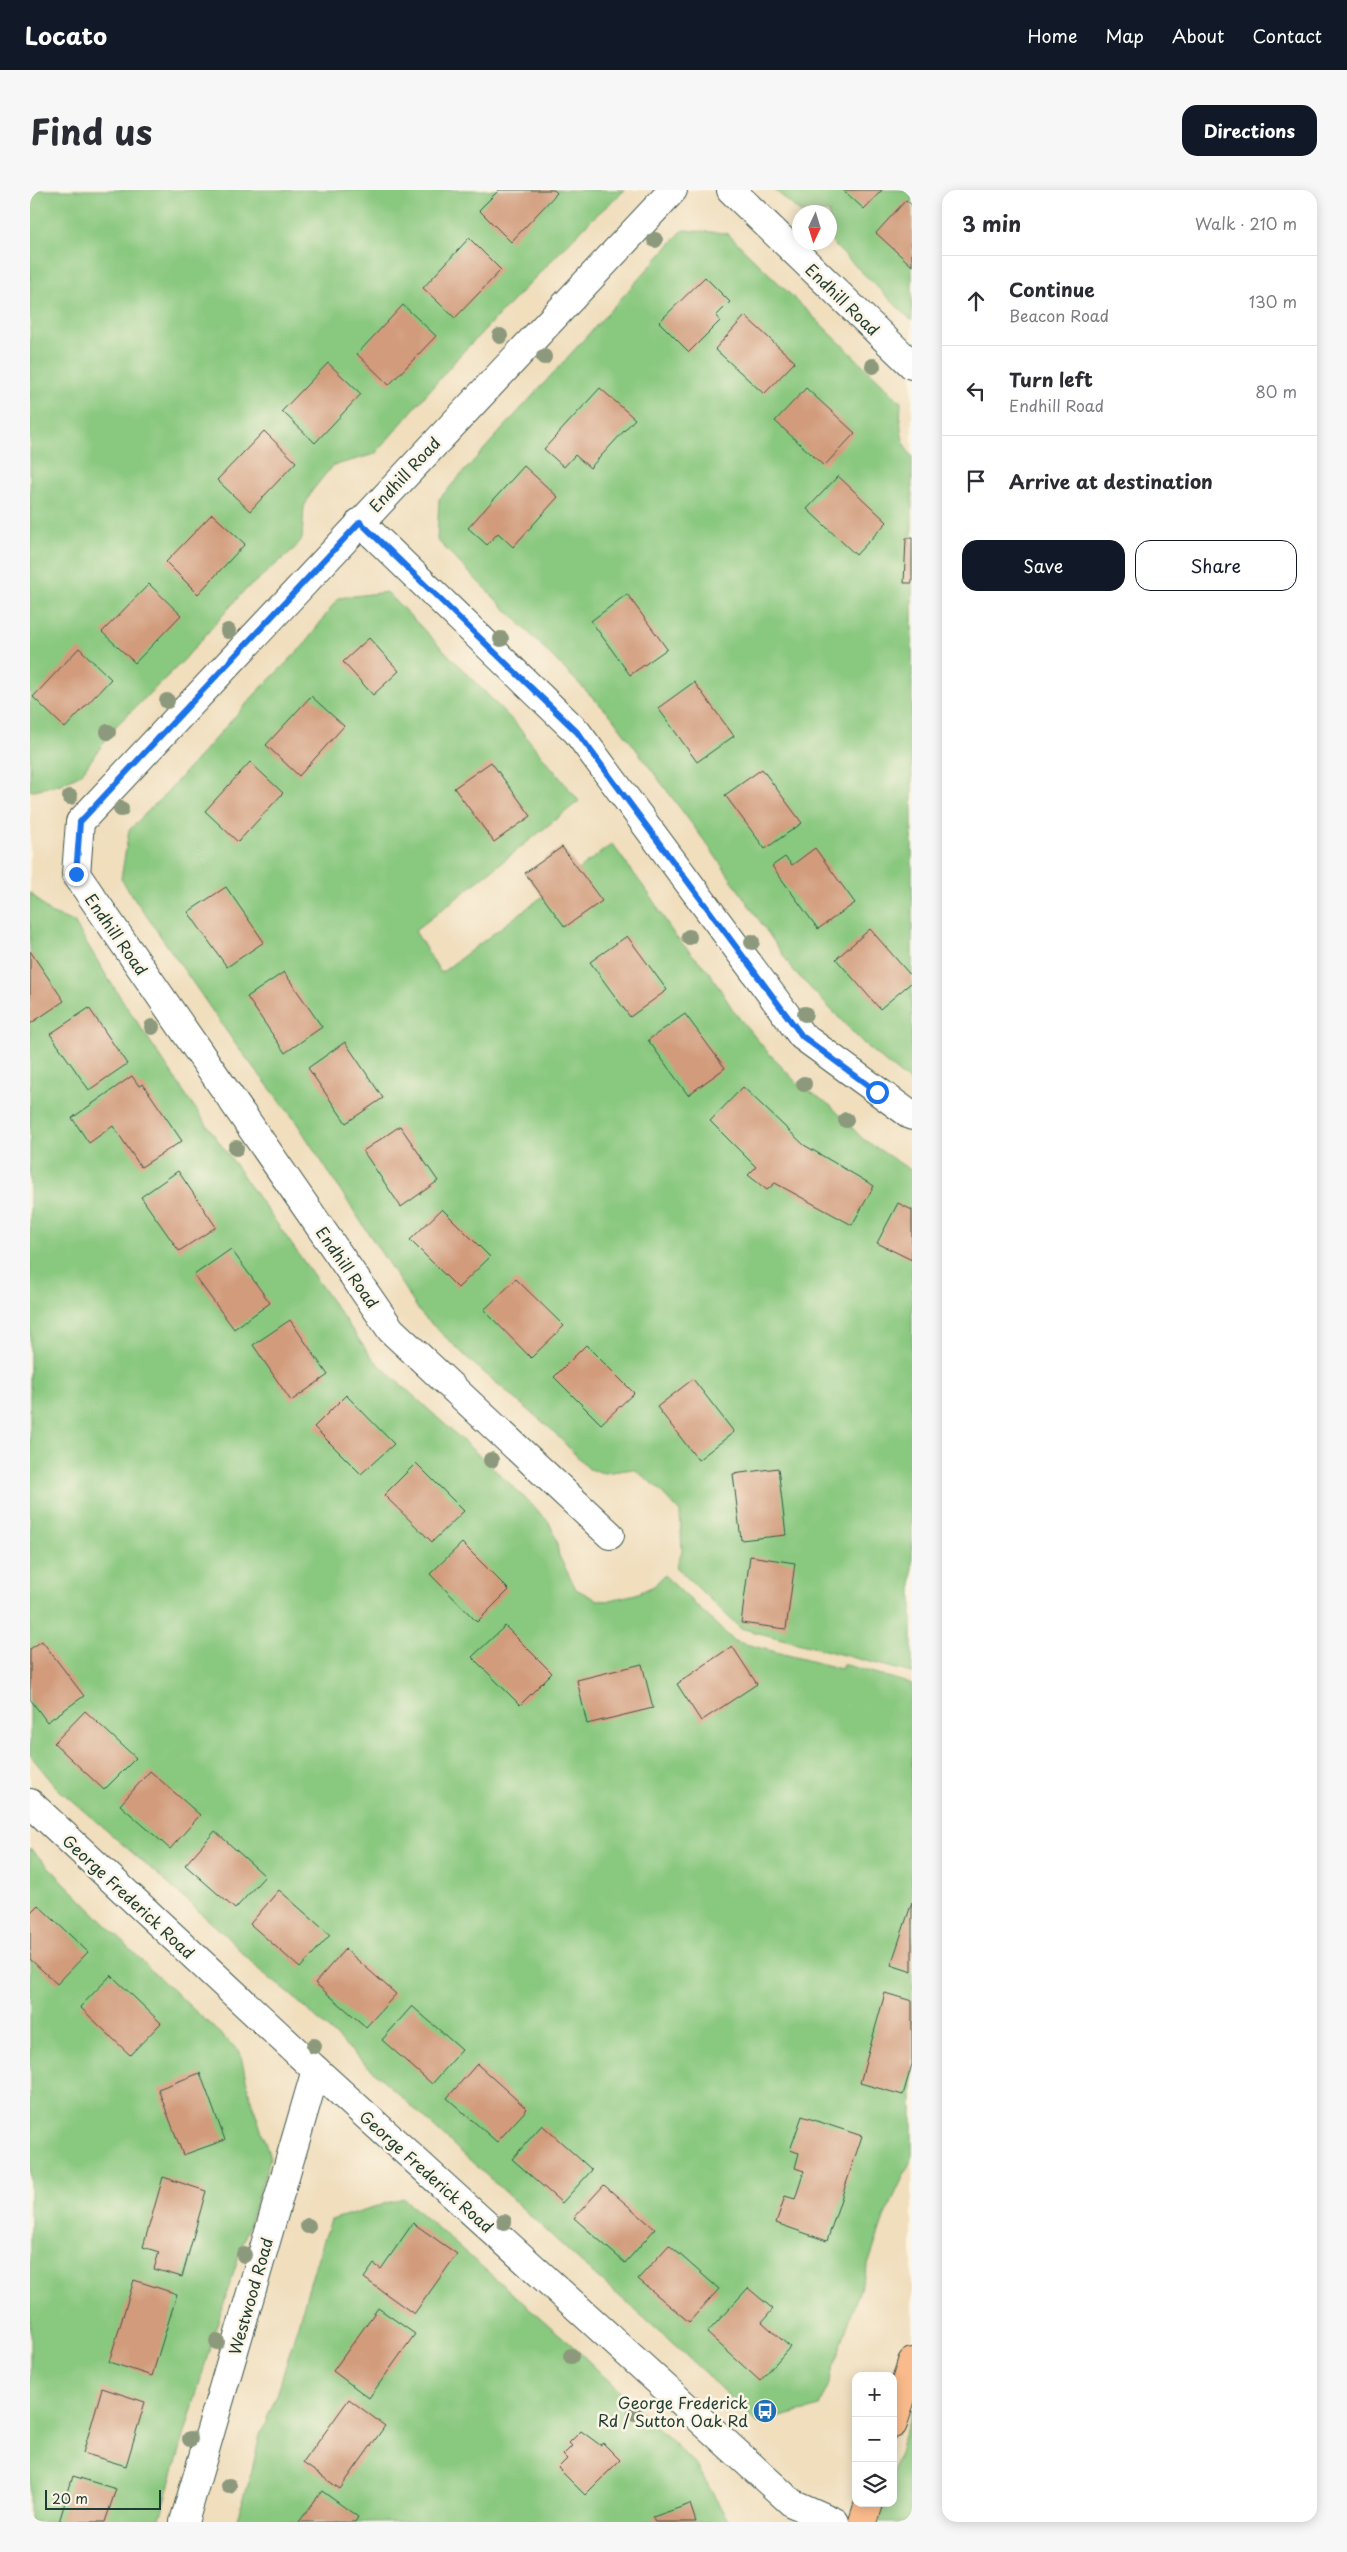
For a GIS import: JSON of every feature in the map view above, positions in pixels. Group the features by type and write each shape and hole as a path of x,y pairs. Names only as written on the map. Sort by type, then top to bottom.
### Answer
{"main road":[{"path":"895,2417 912,2362"},
{"path":"863,2522 868,2507"}],"street":[{"name":"Endhill Road","path":"610,1534 391,1330 76,874 80,822 673,190"},
{"name":"Endhill Road","path":"731,190 912,365"},
{"path":"360,522 577,732 802,1036 912,1116"},
{"name":"George Frederick Road","path":"30,1803 316,2070 792,2504 835,2522"},
{"name":"Westwood Road","path":"184,2522 316,2070"}],"green space":[{"path":"30,190 625,190 591,220 461,354 375,454 332,466 312,491 304,507 302,539 294,549 242,593 183,661 116,726 81,774 61,784 30,791"},
{"path":"775,190 912,190 912,321 837,248 837,205 792,205"},
{"path":"683,230 727,233 901,402 903,438 912,456 912,1084 867,1047 794,971 709,847 612,717 437,540 439,499"},
{"path":"387,592 515,723 579,801 415,931 441,973 612,844 649,894 675,936 710,973 735,1013 766,1050 796,1082 831,1106 863,1139 912,1171 912,1673 740,1628 676,1567 682,1551 680,1512 658,1488 634,1469 604,1473 589,1469 551,1429 475,1365 421,1314 294,1119 236,1045 121,879 129,830 166,793 257,692 304,645 338,598"},
{"path":"30,892 50,913 74,922 109,980 188,1098 372,1358 505,1479 549,1522 556,1539 559,1556 576,1589 595,1599 606,1601 636,1594 654,1586 664,1575 734,1641 841,1669 843,1664 912,1684 912,2158 884,2218 820,2407 757,2423 677,2347 577,2259 291,1995 258,1969 224,1934 57,1788 30,1755"},
{"path":"30,1848 155,1974 240,2052 249,2092 270,2158 213,2337 159,2522 30,2522"},
{"path":"403,2198 574,2347 697,2466 729,2522 236,2522 250,2479 260,2435 277,2395 316,2263 331,2220"},
{"path":"912,2409 912,2522 879,2522 883,2507 897,2507 897,2459"}],"building":[{"path":"499,190 554,190 557,193 511,242 479,210"},
{"path":"843,190 882,190 864,209"},
{"path":"906,200 912,205 912,266 876,233"},
{"path":"469,238 501,270 455,318 423,288"},
{"path":"705,277 730,302 716,316 720,321 689,352 659,322"},
{"path":"403,305 436,336 389,385 357,354"},
{"path":"745,316 795,362 764,394 715,349"},
{"path":"328,363 361,394 315,443 282,411"},
{"path":"600,388 635,419 590,468 575,455 564,467 544,449"},
{"path":"806,388 855,433 824,466 775,421"},
{"path":"264,431 296,462 250,511 217,480"},
{"path":"524,466 558,497 513,547 498,533 487,545 468,528"},
{"path":"838,476 887,522 856,555 807,509"},
{"path":"212,514 245,544 198,594 166,562"},
{"path":"906,538 912,538 912,583 904,583"},
{"path":"149,584 181,615 135,663 102,632"},
{"path":"627,594 667,649 630,675 591,621"},
{"path":"369,638 399,671 373,695 343,662"},
{"path":"79,648 111,679 65,728 33,697"},
{"path":"694,682 734,736 697,762 658,708"},
{"path":"311,696 344,726 299,776 266,745"},
{"path":"250,762 283,793 238,842 205,811"},
{"path":"491,762 531,816 494,842 454,788"},
{"path":"762,769 802,823 765,849 725,795"},
{"path":"562,847 602,901 565,927 525,873"},
{"path":"815,848 855,903 818,929 772,866 785,857 792,865"},
{"path":"226,887 264,942 227,967 188,912"},
{"path":"870,929 912,977 912,982 880,1009 836,959"},
{"path":"627,936 667,990 630,1017 590,962"},
{"path":"30,951 64,1001 30,1024"},
{"path":"284,972 322,1027 285,1053 247,997"},
{"path":"89,1008 127,1064 89,1090 50,1034"},
{"path":"685,1014 725,1068 688,1095 648,1040"},
{"path":"345,1042 383,1098 346,1123 308,1068"},
{"path":"132,1076 139,1086 143,1084 182,1141 141,1167 113,1126 89,1143 72,1118"},
{"path":"743,1087 804,1145 874,1186 852,1225 775,1183 767,1190 748,1175 756,1167 710,1121"},
{"path":"400,1126 438,1181 401,1207 363,1151"},
{"path":"178,1171 216,1227 179,1251 141,1197"},
{"path":"898,1203 912,1210 912,1260 877,1243"},
{"path":"442,1209 490,1257 458,1288 410,1240"},
{"path":"231,1249 270,1303 234,1329 194,1275"},
{"path":"516,1279 564,1326 531,1358 484,1310"},
{"path":"290,1320 328,1375 291,1401 253,1345"},
{"path":"586,1345 634,1393 601,1424 554,1377"},
{"path":"693,1379 734,1432 698,1460 657,1407"},
{"path":"346,1395 394,1444 361,1474 314,1427"},
{"path":"416,1463 464,1511 432,1542 384,1495"},
{"path":"778,1468 786,1535 741,1540 733,1474"},
{"path":"462,1543 509,1590 477,1622 430,1574"},
{"path":"750,1556 795,1563 786,1629 741,1623"},
{"path":"505,1626 552,1673 520,1705 472,1657"},
{"path":"42,1641 84,1696 47,1722 30,1699 30,1649"},
{"path":"732,1646 757,1684 701,1721 677,1684"},
{"path":"642,1664 653,1708 587,1724 577,1680"},
{"path":"85,1711 136,1758 104,1790 54,1743"},
{"path":"150,1771 200,1815 170,1849 120,1805"},
{"path":"215,1831 265,1876 235,1909 185,1865"},
{"path":"279,1890 330,1935 300,1968 250,1924"},
{"path":"912,1902 912,1972 891,1965"},
{"path":"38,1905 88,1952 57,1984 30,1959 30,1913"},
{"path":"345,1949 396,1994 366,2027 315,1983"},
{"path":"111,1975 161,2023 130,2055 80,2007"},
{"path":"885,1993 912,2001 912,2064 903,2095 860,2083"},
{"path":"412,2006 462,2050 432,2084 382,2040"},
{"path":"477,2064 527,2109 497,2142 447,2098"},
{"path":"200,2073 225,2140 183,2155 158,2089"},
{"path":"802,2116 862,2136 827,2241 776,2223 785,2196 795,2199 804,2171 795,2168 799,2153 790,2150"},
{"path":"542,2125 592,2170 562,2203 512,2159"},
{"path":"163,2177 206,2191 182,2277 154,2269 159,2252 143,2247"},
{"path":"604,2185 655,2229 625,2263 574,2218"},
{"path":"413,2223 457,2254 414,2314 364,2278 374,2264 381,2269"},
{"path":"669,2245 719,2289 689,2322 638,2279"},
{"path":"134,2280 177,2294 152,2376 109,2362"},
{"path":"748,2288 773,2309 762,2322 790,2347 760,2381 707,2333"},
{"path":"378,2308 415,2334 369,2398 333,2371"},
{"path":"102,2388 145,2402 126,2466 83,2453"},
{"path":"349,2399 385,2426 340,2489 303,2463"},
{"path":"581,2431 600,2445 603,2443 620,2460 585,2495 558,2468 567,2459 563,2455 572,2446 569,2443"},
{"path":"73,2476 116,2489 105,2522 59,2522"},
{"path":"322,2491 358,2517 355,2522 299,2522"},
{"path":"690,2504 696,2522 655,2522 653,2517"}],"place":[{"name":"George Frederick Rd / Sutton Oak Rd","path":"765,2411"}],"route":[{"path":"76,874 80,822 360,522 577,732 802,1036 877,1092"}]}
